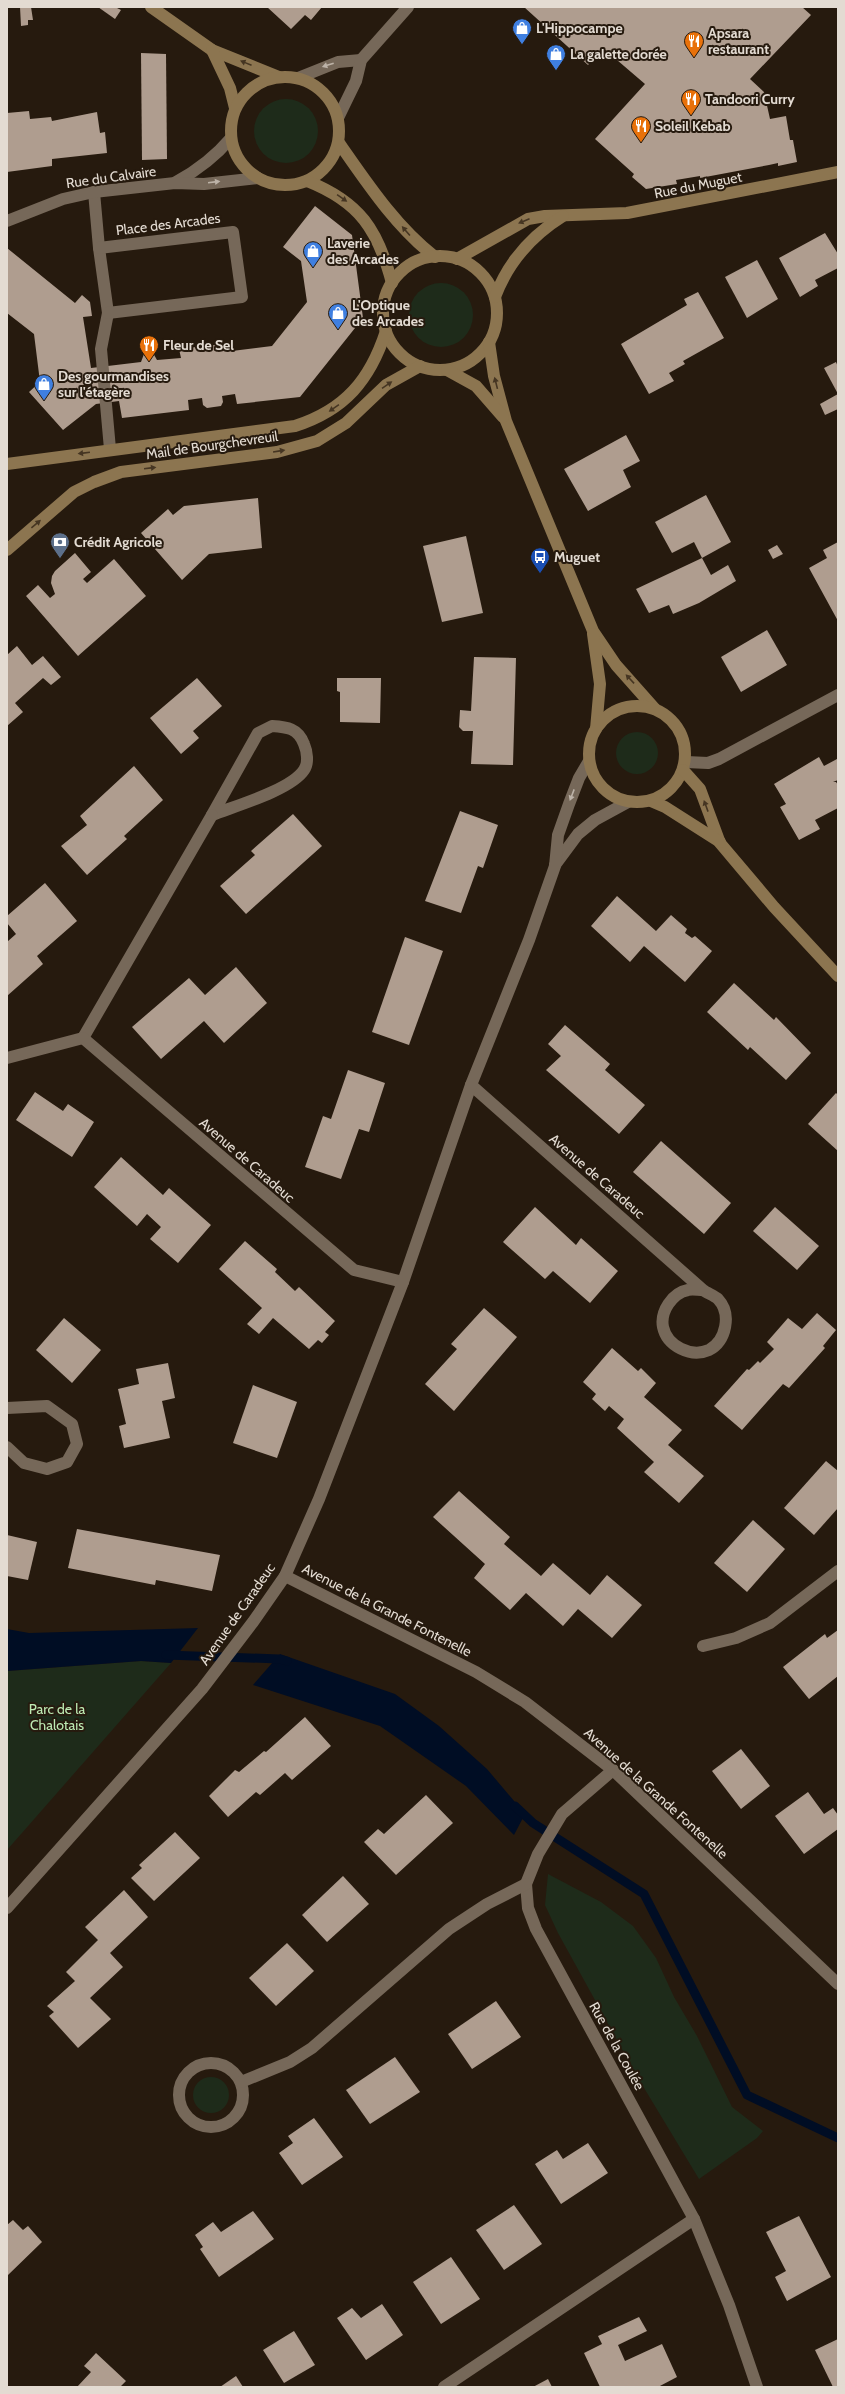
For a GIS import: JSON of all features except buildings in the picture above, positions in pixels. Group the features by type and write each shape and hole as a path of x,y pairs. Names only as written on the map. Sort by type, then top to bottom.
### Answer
{"main road":[{"path":"151,7 212,50 279,77 298,78 312,83 324,92 333,104 338,118 339,143 332,159 321,172 307,181 290,186 274,184 258,178 245,168 235,154 231,138 231,123 235,108 243,96 253,87 279,77"},
{"path":"212,50 227,81 235,108"},
{"path":"339,143 400,223 418,244 435,257"},
{"name":"Rue du Muguet","path":"457,259 528,219 545,216 627,213 654,209 838,172"},
{"path":"307,181 342,198 365,219 379,241 392,283"},
{"path":"495,297 501,280 527,243 562,216"},
{"path":"447,370 472,361 489,342 497,320 495,297 489,284 481,273 457,259 435,257 410,265 392,283 386,294 384,307 386,332 399,353 420,366 447,370 476,386 506,421"},
{"name":"Mail de Bourgchevreuil","path":"7,464 110,449 295,426 314,420 348,398 362,382 379,354 386,332"},
{"path":"489,342 494,376 506,421 593,631 616,665 655,709 669,717 680,730 686,751 684,766 671,790 651,800 628,802 619,799 602,788 596,780 589,761 591,739 596,729 612,713 622,708 639,706 655,709"},
{"name":"Mail de Bourgchevreuil","path":"7,550 74,492 94,482 122,472 277,452 317,442 346,423 386,385 420,366"},
{"path":"593,631 600,684 596,729"},
{"path":"684,766 700,789 720,842"},
{"path":"651,800 720,842 774,907 838,976"}],"street":[{"path":"338,118 356,81 361,60 408,7"},
{"path":"298,78 338,62 361,60"},
{"name":"Rue du Calvaire","path":"175,183 200,169 218,153 231,138"},
{"name":"Rue du Calvaire","path":"7,221 63,199 94,192 175,183 204,184 258,178"},
{"path":"94,192 99,248 108,314 101,349 110,449"},
{"name":"Place des Arcades","path":"99,248 233,232 242,297 108,314"},
{"path":"684,766 708,763 719,759 838,694"},
{"path":"7,1058 83,1038 258,733 272,726 290,727 301,737 307,752 305,769 291,784 212,815"},
{"name":"Avenue de Caradeuc","path":"7,1908 202,1689 253,1622 285,1576 318,1499 403,1282 471,1085 529,940 555,866 560,829 579,778 589,761"},
{"name":"Avenue de Caradeuc","path":"555,866 578,834 595,820 628,802"},
{"name":"Avenue de Caradeuc","path":"83,1038 354,1270 403,1282"},
{"name":"Avenue de Caradeuc","path":"471,1085 703,1290 719,1300 726,1318 723,1336 709,1350 690,1353 673,1345 663,1328 663,1317 671,1299 686,1290 703,1290"},
{"path":"7,1408 47,1406 72,1424 77,1444 67,1462 47,1469 24,1463 7,1447"},
{"path":"703,1646 736,1638 770,1622 838,1571"},
{"name":"Avenue de la Grande Fontenelle","path":"285,1576 476,1672 526,1702 613,1770 838,1984"},
{"name":"Rue de la Coulée","path":"613,1770 562,1814 538,1854 526,1884 528,1908 536,1929 694,2219 729,2305 758,2387"},
{"path":"241,2082 282,2066 312,2048 449,1929 487,1904 526,1884"},
{"path":"215,2062 223,2065 237,2074 241,2082 244,2098 242,2106 232,2120 225,2124 216,2127 200,2125 186,2115 182,2108 179,2092 181,2083 185,2076 198,2065 215,2062"},
{"path":"444,2387 694,2219"}],"green space":[{"path":"286,99 304,104 309,108 313,113 318,131 313,149 309,154 304,158 286,163 268,158 263,154 259,149 254,131 259,113 263,108 268,104"},
{"path":"441,283 453,285 464,292 471,303 473,315 471,327 464,338 453,345 441,347 429,345 418,338 411,327 409,315 411,303 418,292 429,285"},
{"path":"633,732 641,732 652,738 658,749 658,757 652,768 641,774 633,774 622,768 616,757 616,749 622,738"},
{"name":"Parc de la Chalotais","path":"141,1661 171,1663 7,1850 7,1671"},
{"path":"548,1874 601,1902 633,1926 656,1958 674,1997 697,2036 732,2107 763,2131 757,2138 699,2179 638,2078 558,1933 545,1905"},
{"path":"215,2077 224,2082 228,2088 228,2102 224,2108 215,2113 207,2113 198,2108 194,2102 193,2091 198,2082 204,2078"}],"water":[{"path":"198,1628 171,1663 141,1661 7,1671 7,1629 29,1633"},
{"path":"280,1654 395,1694 439,1726 487,1769 525,1814 514,1835 466,1786 380,1726 253,1685"}],"waterway":[{"path":"166,1655 279,1659 287,1661"},
{"path":"515,1806 533,1823 644,1894 747,2095 838,2138"}],"place":[{"name":"L'Hippocampe","path":"522,45"},
{"name":"Apsara restaurant","path":"694,58"},
{"name":"La galette dorée","path":"556,71"},
{"name":"Tandoori Curry","path":"691,116"},
{"name":"Soleil Kebab","path":"641,143"},
{"name":"Laverie des Arcades","path":"313,268"},
{"name":"L'Optique des Arcades","path":"338,330"},
{"name":"Fleur de Sel","path":"149,362"},
{"name":"Des gourmandises sur l'étagère","path":"44,401"},
{"name":"Crédit Agricole","path":"60,559"},
{"name":"Muguet","path":"540,574"}]}
